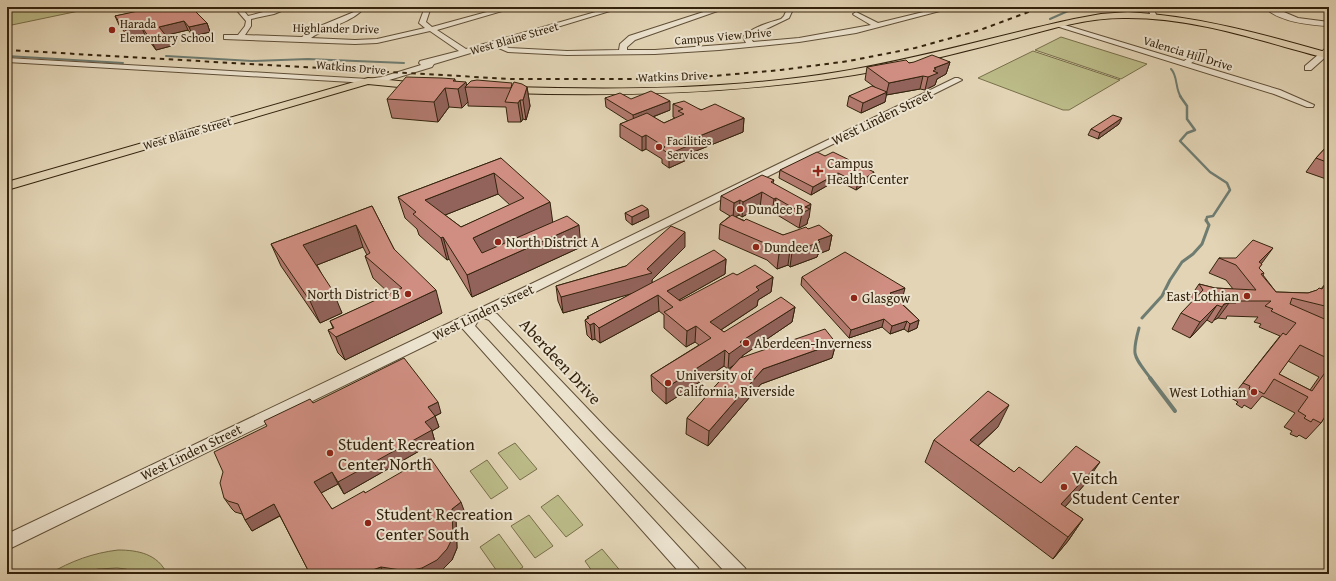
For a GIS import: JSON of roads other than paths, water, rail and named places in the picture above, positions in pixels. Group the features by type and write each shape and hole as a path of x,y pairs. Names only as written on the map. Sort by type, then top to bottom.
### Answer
{"main road":[{"name":"Watkins Drive","path":"496,90 584,92 641,91 705,88 791,80 853,72 910,61 1080,19 1101,16 1127,15 1154,17 1205,24 1327,54"},
{"path":"402,73 399,75 399,78 408,85"},
{"path":"326,93 336,85 331,78"},
{"name":"Watkins Drive","path":"368,81 432,86"},
{"name":"West Blaine Street","path":"7,186 368,81"}],"street":[{"path":"236,7 248,18 248,26 240,37"},
{"path":"248,18 272,13 288,7"},
{"path":"304,39 316,31 356,13 362,7"},
{"path":"428,7 422,21 431,29 465,52"},
{"name":"Highlander Drive","path":"227,37 355,42 377,41 431,29 513,7"},
{"name":"West Blaine Street","path":"368,81 382,74 425,62 430,62 620,7"},
{"path":"623,53 623,46 632,38 726,7"},
{"path":"751,45 747,37 783,20 787,17 791,7"},
{"path":"917,7 932,13"},
{"name":"Campus View Drive","path":"494,43 508,50 518,51 623,53 751,45 832,35 878,26 952,7"},
{"path":"1150,7 1154,17"},
{"path":"1267,7 1287,16 1328,25"},
{"path":"856,14 878,26"},
{"name":"Valencia Hill Drive","path":"1058,25 1277,92 1310,105"},
{"path":"1184,64 1204,52"},
{"path":"1308,68 1327,54"},
{"name":"Watkins Drive","path":"7,60 368,81"},
{"name":"West Blaine Street","path":"368,81 383,79 429,65 430,62"},
{"name":"West Linden Street","path":"7,542 475,316 958,80"},
{"name":"Aberdeen Drive","path":"475,316 484,314 493,317 604,435 739,574"},
{"path":"475,316 468,326 469,328 692,574"}],"waterway":[{"path":"1050,19 1077,7"},
{"path":"7,56 123,63"},
{"path":"166,56 252,61 308,59 404,63"},
{"path":"1171,69 1175,75 1181,97"},
{"path":"1180,96 1187,106 1187,119 1195,130 1187,133 1180,141 1210,172 1227,183 1230,190 1213,216 1207,217 1206,220"},
{"path":"1142,318 1162,296 1170,280 1182,262 1193,254 1202,244 1209,225 1206,220"},
{"path":"1139,328 1135,345 1136,356 1151,379"},
{"path":"1150,378 1175,411"}],"railway":[{"path":"7,50 511,79 644,79 713,76 781,70 849,61 915,48 980,30 1042,7"}],"place":[{"name":"Harada Elementary School","path":"112,30"},
{"name":"Facilities Services","path":"659,147"},
{"name":"Campus Health Center","path":"818,171"},
{"name":"Dundee B","path":"740,209"},
{"name":"North District A","path":"498,242"},
{"name":"Dundee A","path":"756,247"},
{"name":"North District B","path":"408,294"},
{"name":"East Lothian","path":"1247,296"},
{"name":"Glasgow","path":"854,298"},
{"name":"Aberdeen-Inverness","path":"746,343"},
{"name":"University of California, Riverside","path":"668,383"},
{"name":"West Lothian","path":"1254,392"},
{"name":"Student Recreation Center North","path":"330,453"},
{"name":"Veitch Student Center","path":"1064,487"},
{"name":"Student Recreation Center South","path":"368,523"}]}
